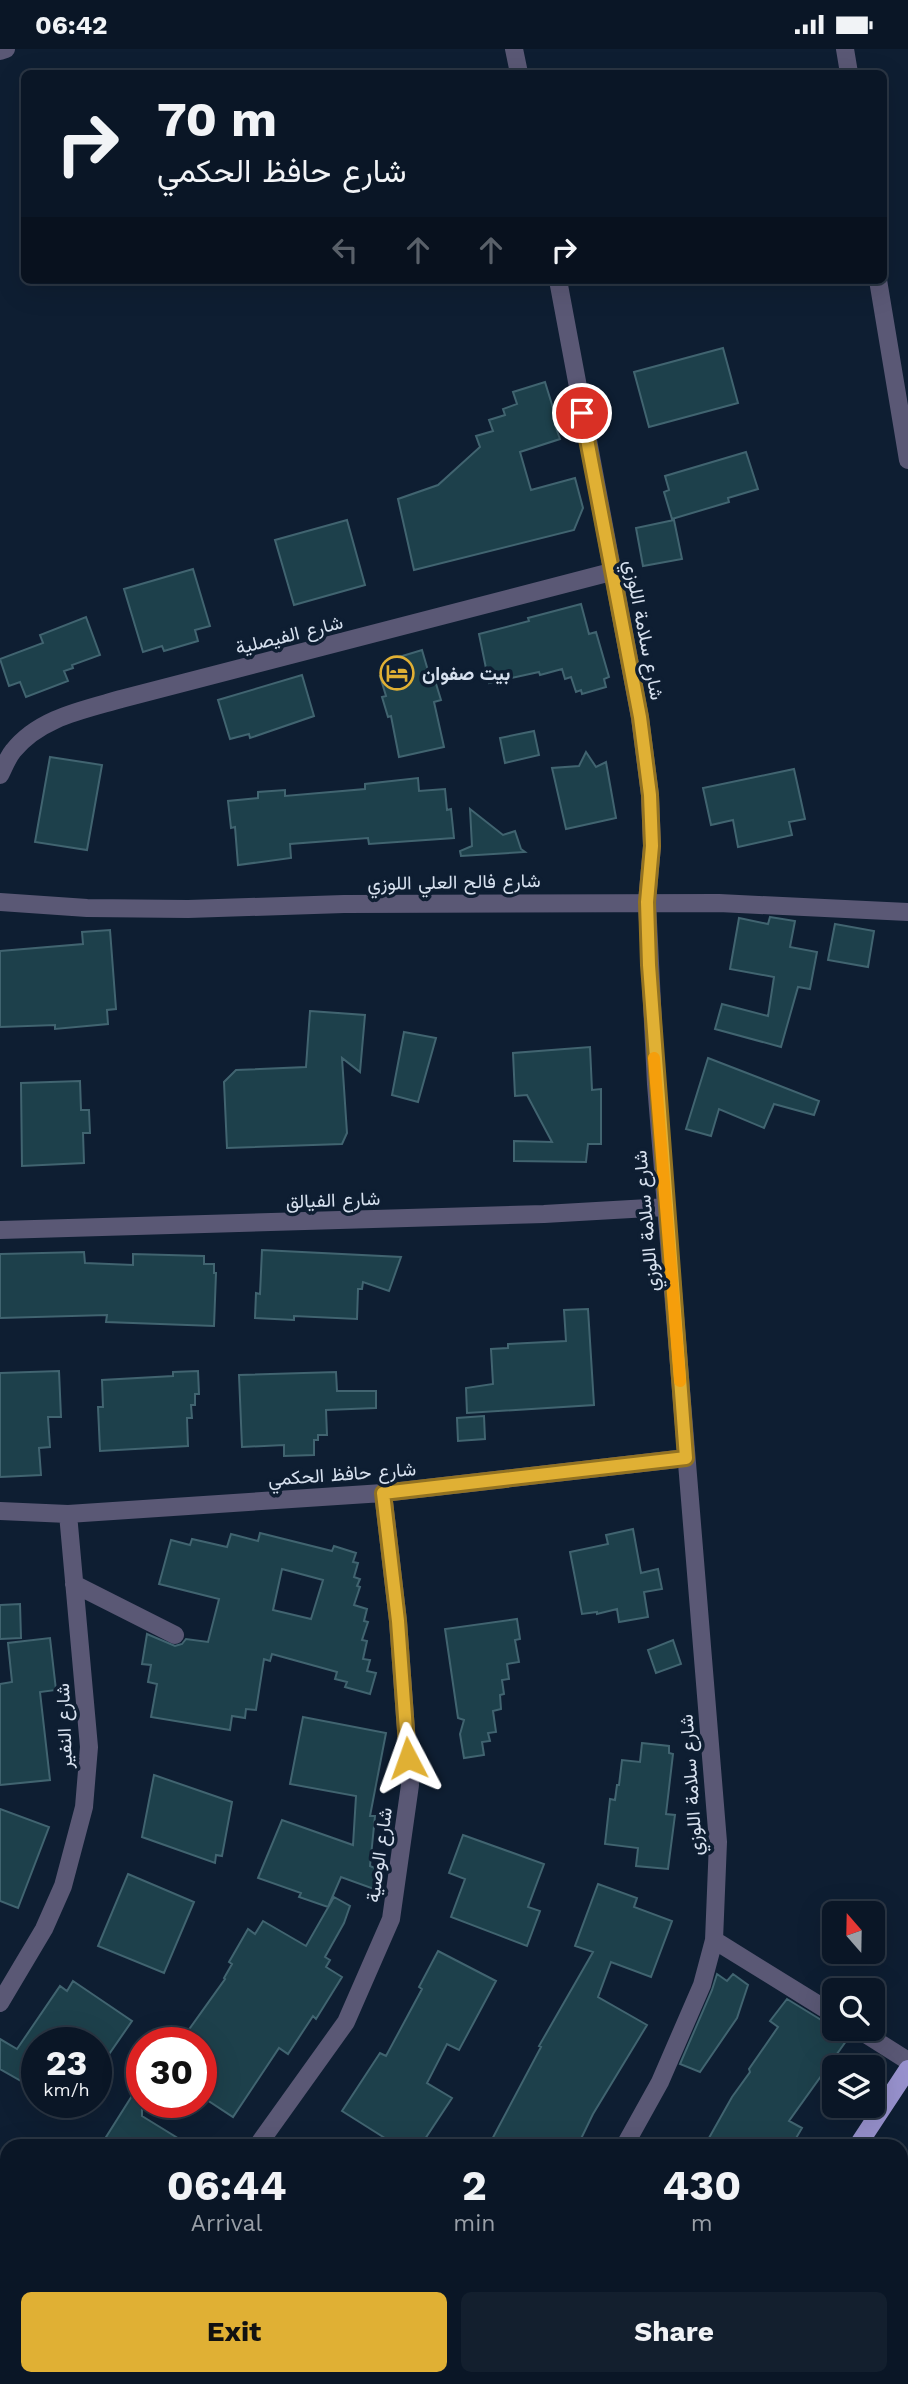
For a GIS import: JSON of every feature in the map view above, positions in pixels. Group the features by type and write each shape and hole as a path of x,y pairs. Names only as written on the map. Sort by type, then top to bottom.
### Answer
{"main road":[{"path":"862,2139 908,2069"}],"street":[{"path":"0,51 6,49"},
{"path":"514,49 518,70"},
{"path":"845,49 848,70"},
{"name":"شارع سلامة اللوزي","path":"559,284 640,717 650,795 652,846 647,902 656,1084 718,1842 714,1940 697,1997 660,2082 628,2139"},
{"path":"879,284 908,460"},
{"name":"شارع الفيصلية","path":"0,775 13,750 36,730 57,718 611,572"},
{"name":"شارع فالح العلي اللوزي","path":"0,902 87,908 188,909 344,904 719,902 908,912"},
{"name":"شارع الفيالق","path":"0,1230 544,1214 666,1207"},
{"name":"شارع حافظ الحكمي","path":"0,1511 68,1514 383,1493 686,1458"},
{"name":"شارع الوصية","path":"262,2139 346,2022 391,1919 410,1785 398,1621 383,1493"},
{"name":"شارع النفير","path":"0,2003 44,1929 63,1887 84,1807 89,1747 68,1514"},
{"path":"74,1584 175,1635"},
{"path":"714,1940 822,2007"},
{"path":"876,2041 908,2061"}],"building":[{"path":"723,348 738,403 649,427 634,372"},
{"path":"545,382 560,439 520,452 531,490 575,478 583,508 574,530 414,570 398,499 438,485 480,447 476,436 493,431 489,420 505,415 503,409 517,404 513,392"},
{"path":"746,452 758,489 728,498 729,502 672,519 664,492 669,490 665,476"},
{"path":"347,520 365,585 294,605 275,540"},
{"path":"674,520 682,559 643,566 636,528"},
{"path":"193,569 210,626 195,630 198,641 164,651 162,646 143,652 124,589"},
{"path":"581,604 589,634 596,632 609,677 604,679 606,687 582,694 581,690 576,692 571,677 565,679 562,669 489,683 479,634"},
{"path":"86,617 100,655 72,665 73,668 64,671 68,681 26,697 20,682 9,686 0,659 43,643 40,635"},
{"path":"422,650 441,700 434,702 444,747 399,757 391,716 388,717 382,697 386,696 380,676 390,673 386,661"},
{"path":"302,675 314,716 250,738 249,734 230,739 218,700"},
{"path":"534,731 539,755 505,763 500,738"},
{"path":"586,752 596,767 606,762 616,818 566,829 552,768 579,766"},
{"path":"50,757 102,765 87,850 35,842"},
{"path":"794,769 805,819 789,822 792,835 738,847 733,820 711,825 703,788"},
{"path":"418,778 419,791 445,789 447,810 451,809 454,838 369,844 368,838 290,844 291,858 238,865 235,827 231,828 228,801 258,798 258,792 285,790 285,796 365,789 365,784"},
{"path":"470,809 503,835 515,831 521,849 525,852 461,856 460,851 472,846"},
{"path":"770,917 795,921 790,947 817,952 810,989 798,987 781,1047 715,1029 722,1004 768,1016 774,977 730,969 739,918 768,924"},
{"path":"835,924 874,931 868,967 828,960"},
{"path":"110,930 116,1009 107,1010 108,1024 55,1029 55,1025 0,1027 0,951 83,944 82,932"},
{"path":"310,1011 365,1015 360,1072 342,1058 347,1133 342,1144 227,1148 224,1082 236,1070 306,1067"},
{"path":"404,1032 436,1038 418,1102 392,1095"},
{"path":"590,1047 592,1090 601,1089 601,1144 588,1144 586,1162 514,1161 514,1141 552,1142 527,1095 515,1096 513,1053"},
{"path":"708,1058 819,1101 814,1115 774,1104 764,1128 719,1109 711,1136 686,1129"},
{"path":"80,1081 81,1110 89,1110 90,1133 83,1133 84,1163 22,1166 21,1083"},
{"path":"262,1250 401,1257 389,1291 363,1282 362,1289 358,1289 357,1319 294,1316 294,1320 255,1318 256,1293 260,1294"},
{"path":"84,1252 85,1263 133,1265 133,1254 204,1256 204,1264 214,1264 216,1273 214,1326 106,1322 107,1315 0,1318 0,1254"},
{"path":"588,1309 594,1405 467,1413 466,1388 493,1384 491,1349 508,1348 508,1344 566,1341 564,1310"},
{"path":"59,1371 61,1417 48,1417 50,1447 39,1448 41,1475 0,1477 0,1373"},
{"path":"198,1371 199,1394 195,1394 195,1405 191,1405 192,1418 187,1418 188,1446 100,1451 98,1407 103,1407 102,1380 173,1376 173,1372"},
{"path":"336,1372 337,1391 376,1391 376,1408 326,1410 327,1435 318,1435 318,1440 314,1440 314,1455 284,1456 284,1445 242,1447 239,1375"},
{"path":"484,1416 485,1439 458,1441 457,1418"},
{"path":"633,1529 641,1573 658,1569 662,1589 644,1592 648,1617 619,1622 617,1609 597,1614 582,1614 570,1552 608,1544 606,1535"},
{"path":"260,1533 332,1551 334,1546 356,1553 353,1562 358,1563 354,1577 360,1579 357,1586 360,1587 354,1605 367,1609 364,1621 368,1622 362,1640 367,1641 363,1659 370,1660 367,1671 376,1673 370,1694 345,1687 347,1682 335,1679 337,1672 272,1654 270,1661 264,1659 256,1710 246,1709 245,1718 232,1716 230,1730 151,1717 157,1684 148,1682 151,1665 142,1664 147,1634 175,1646 186,1639 208,1642 219,1599 159,1584 171,1540 190,1545 192,1539 227,1547 231,1534 258,1541","holes":["282,1569 323,1580 311,1619 273,1610"]},
{"path":"20,1604 21,1638 0,1639 0,1605"},
{"path":"517,1619 520,1639 515,1640 519,1662 507,1664 509,1679 502,1680 504,1694 500,1695 501,1709 493,1711 496,1732 488,1733 490,1741 482,1742 484,1755 464,1758 460,1734 464,1720 458,1718 445,1629"},
{"path":"50,1638 56,1690 40,1692 50,1780 0,1785 0,1684 12,1682 8,1643"},
{"path":"673,1640 681,1664 656,1673 648,1650"},
{"path":"303,1717 386,1733 370,1816 375,1816 370,1866 380,1870 374,1889 341,1877 328,1907 299,1897 301,1893 258,1878 282,1820 353,1845 356,1796 290,1784"},
{"path":"642,1743 669,1746 669,1753 673,1754 666,1814 675,1815 668,1869 636,1866 638,1848 605,1844 610,1799 615,1800 622,1760 640,1762"},
{"path":"154,1775 232,1802 222,1856 216,1855 215,1863 142,1837"},
{"path":"0,1809 49,1827 18,1908 0,1901"},
{"path":"463,1835 544,1864 528,1907 540,1911 527,1946 451,1917 465,1879 449,1873"},
{"path":"128,1874 194,1902 164,1973 98,1946"},
{"path":"598,1884 637,1898 634,1907 672,1921 651,1977 611,1962 598,1997 647,2025 581,2139 492,2139 541,2047 539,2046 593,1952 575,1946"},
{"path":"334,1897 350,1906 325,1957 330,1960 326,1967 342,1977 316,2019 313,2016 288,2054 279,2048 233,2117 217,2106 217,2027 191,2027 225,1979 232,1964 229,1962 248,1929 255,1934 263,1921 306,1946"},
{"path":"438,1951 496,1981 459,2050 447,2044 427,2083 452,2098 425,2139 386,2139 342,2111 380,2053 386,2056 422,1989 419,1987"},
{"path":"717,1974 727,1981 733,1974 748,1985 737,2018 700,2072 680,2064"},
{"path":"73,1981 132,2021 112,2050 112,2027 32,2027 60,1986 67,1991"},
{"path":"787,1999 822,2020 822,2041 846,2041 836,2055 822,2055 822,2075 789,2121 802,2128 796,2139 708,2139 750,2072 749,2069 778,2027 770,2021"},
{"path":"0,2039 17,2049 21,2043 21,2081 0,2069"},
{"path":"126,2105 126,2118 145,2118 179,2139 105,2139"}],"slow traffic":[{"path":"654,1058 680,1381"}],"place":[{"name":"بيت صفوان","path":"397,673"}],"route":[{"path":"408,1758 398,1621 383,1493 686,1458 649,965 647,902 652,846 650,795 640,717 582,413"}]}
